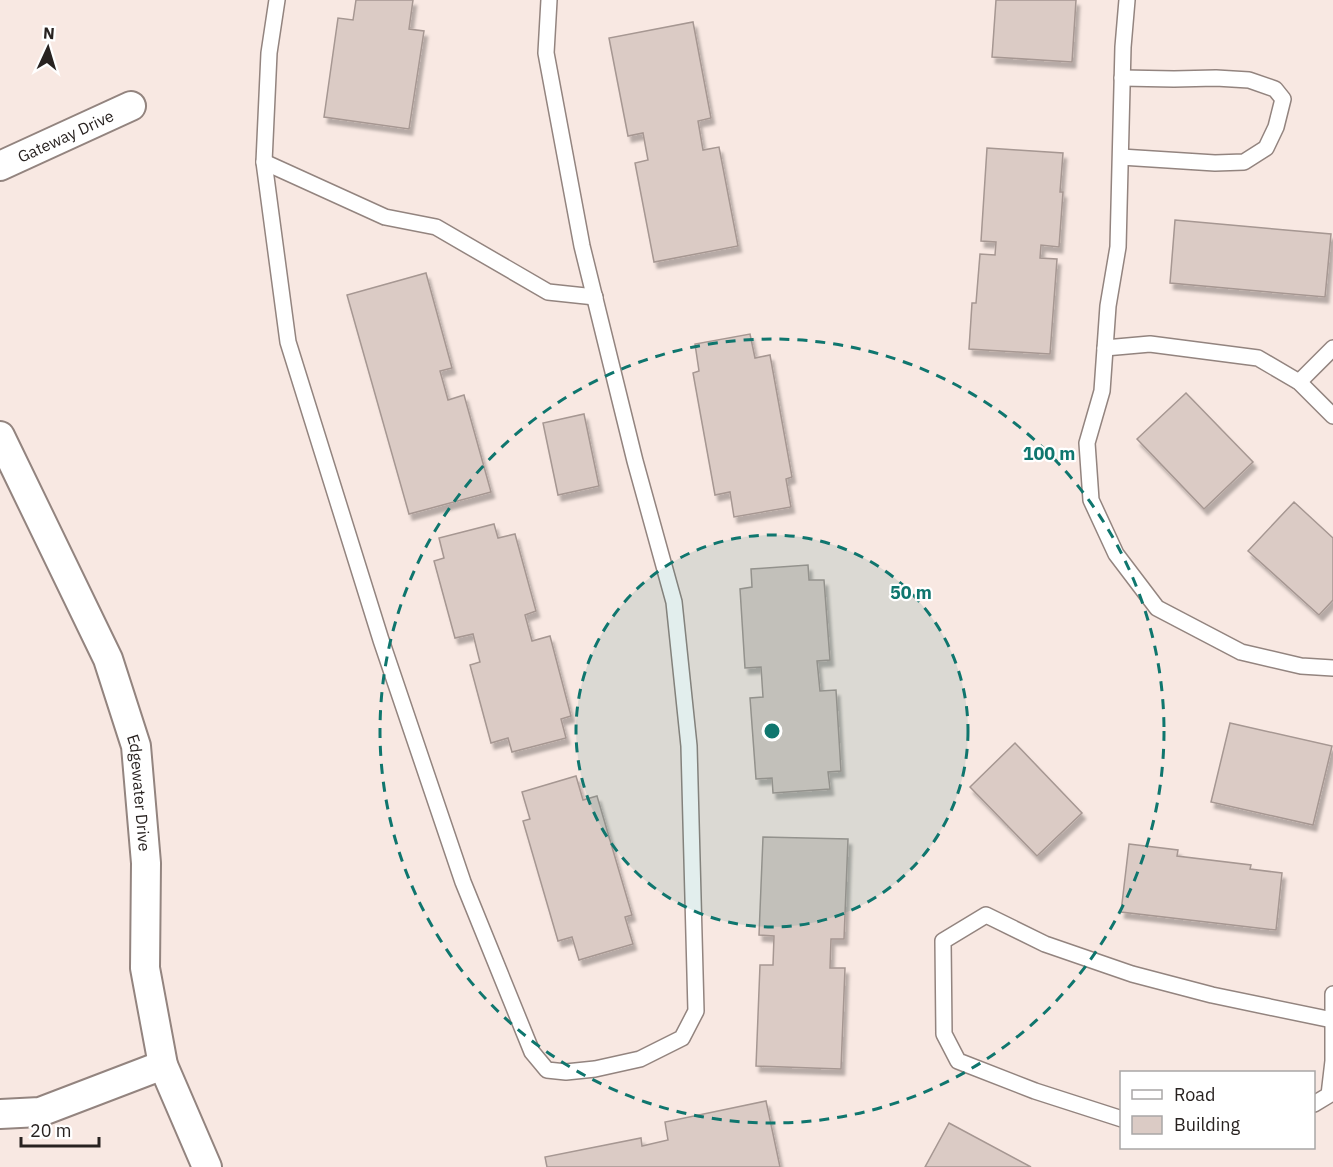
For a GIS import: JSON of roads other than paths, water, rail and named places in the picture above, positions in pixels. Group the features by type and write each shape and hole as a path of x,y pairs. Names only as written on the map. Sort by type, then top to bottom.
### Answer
{"street":[{"name":"Gateway Drive","path":"0,166 131,106"},
{"name":"Edgewater Drive","path":"0,436 108,659 136,746 146,863 145,968 163,1065 207,1167"},
{"path":"0,1114 40,1112 163,1065"}],"lane":[{"path":"277,0 269,53 264,162 288,342 385,651 463,882 532,1052 547,1070 566,1072 595,1070 640,1059 682,1038 696,1011 689,746 674,602 635,460 582,246 546,53 549,0"},
{"path":"1127,0 1122,78 1119,247 1108,306 1102,391 1087,443 1092,500 1116,554 1157,608 1241,652 1301,666 1333,668"},
{"path":"1121,157 1215,163 1244,162 1266,148 1283,99 1275,89 1249,80 1122,78"},
{"path":"264,162 385,217 436,227 548,292 595,297"},
{"path":"1105,348 1150,344 1258,358 1299,382 1333,416"},
{"path":"1299,382 1333,348"},
{"path":"1120,1118 1035,1091 958,1061 944,1034 943,941 986,915 1045,944 1132,974 1212,995 1332,1020"},
{"path":"1315,1103 1329,1095 1333,1061 1333,994"}]}
